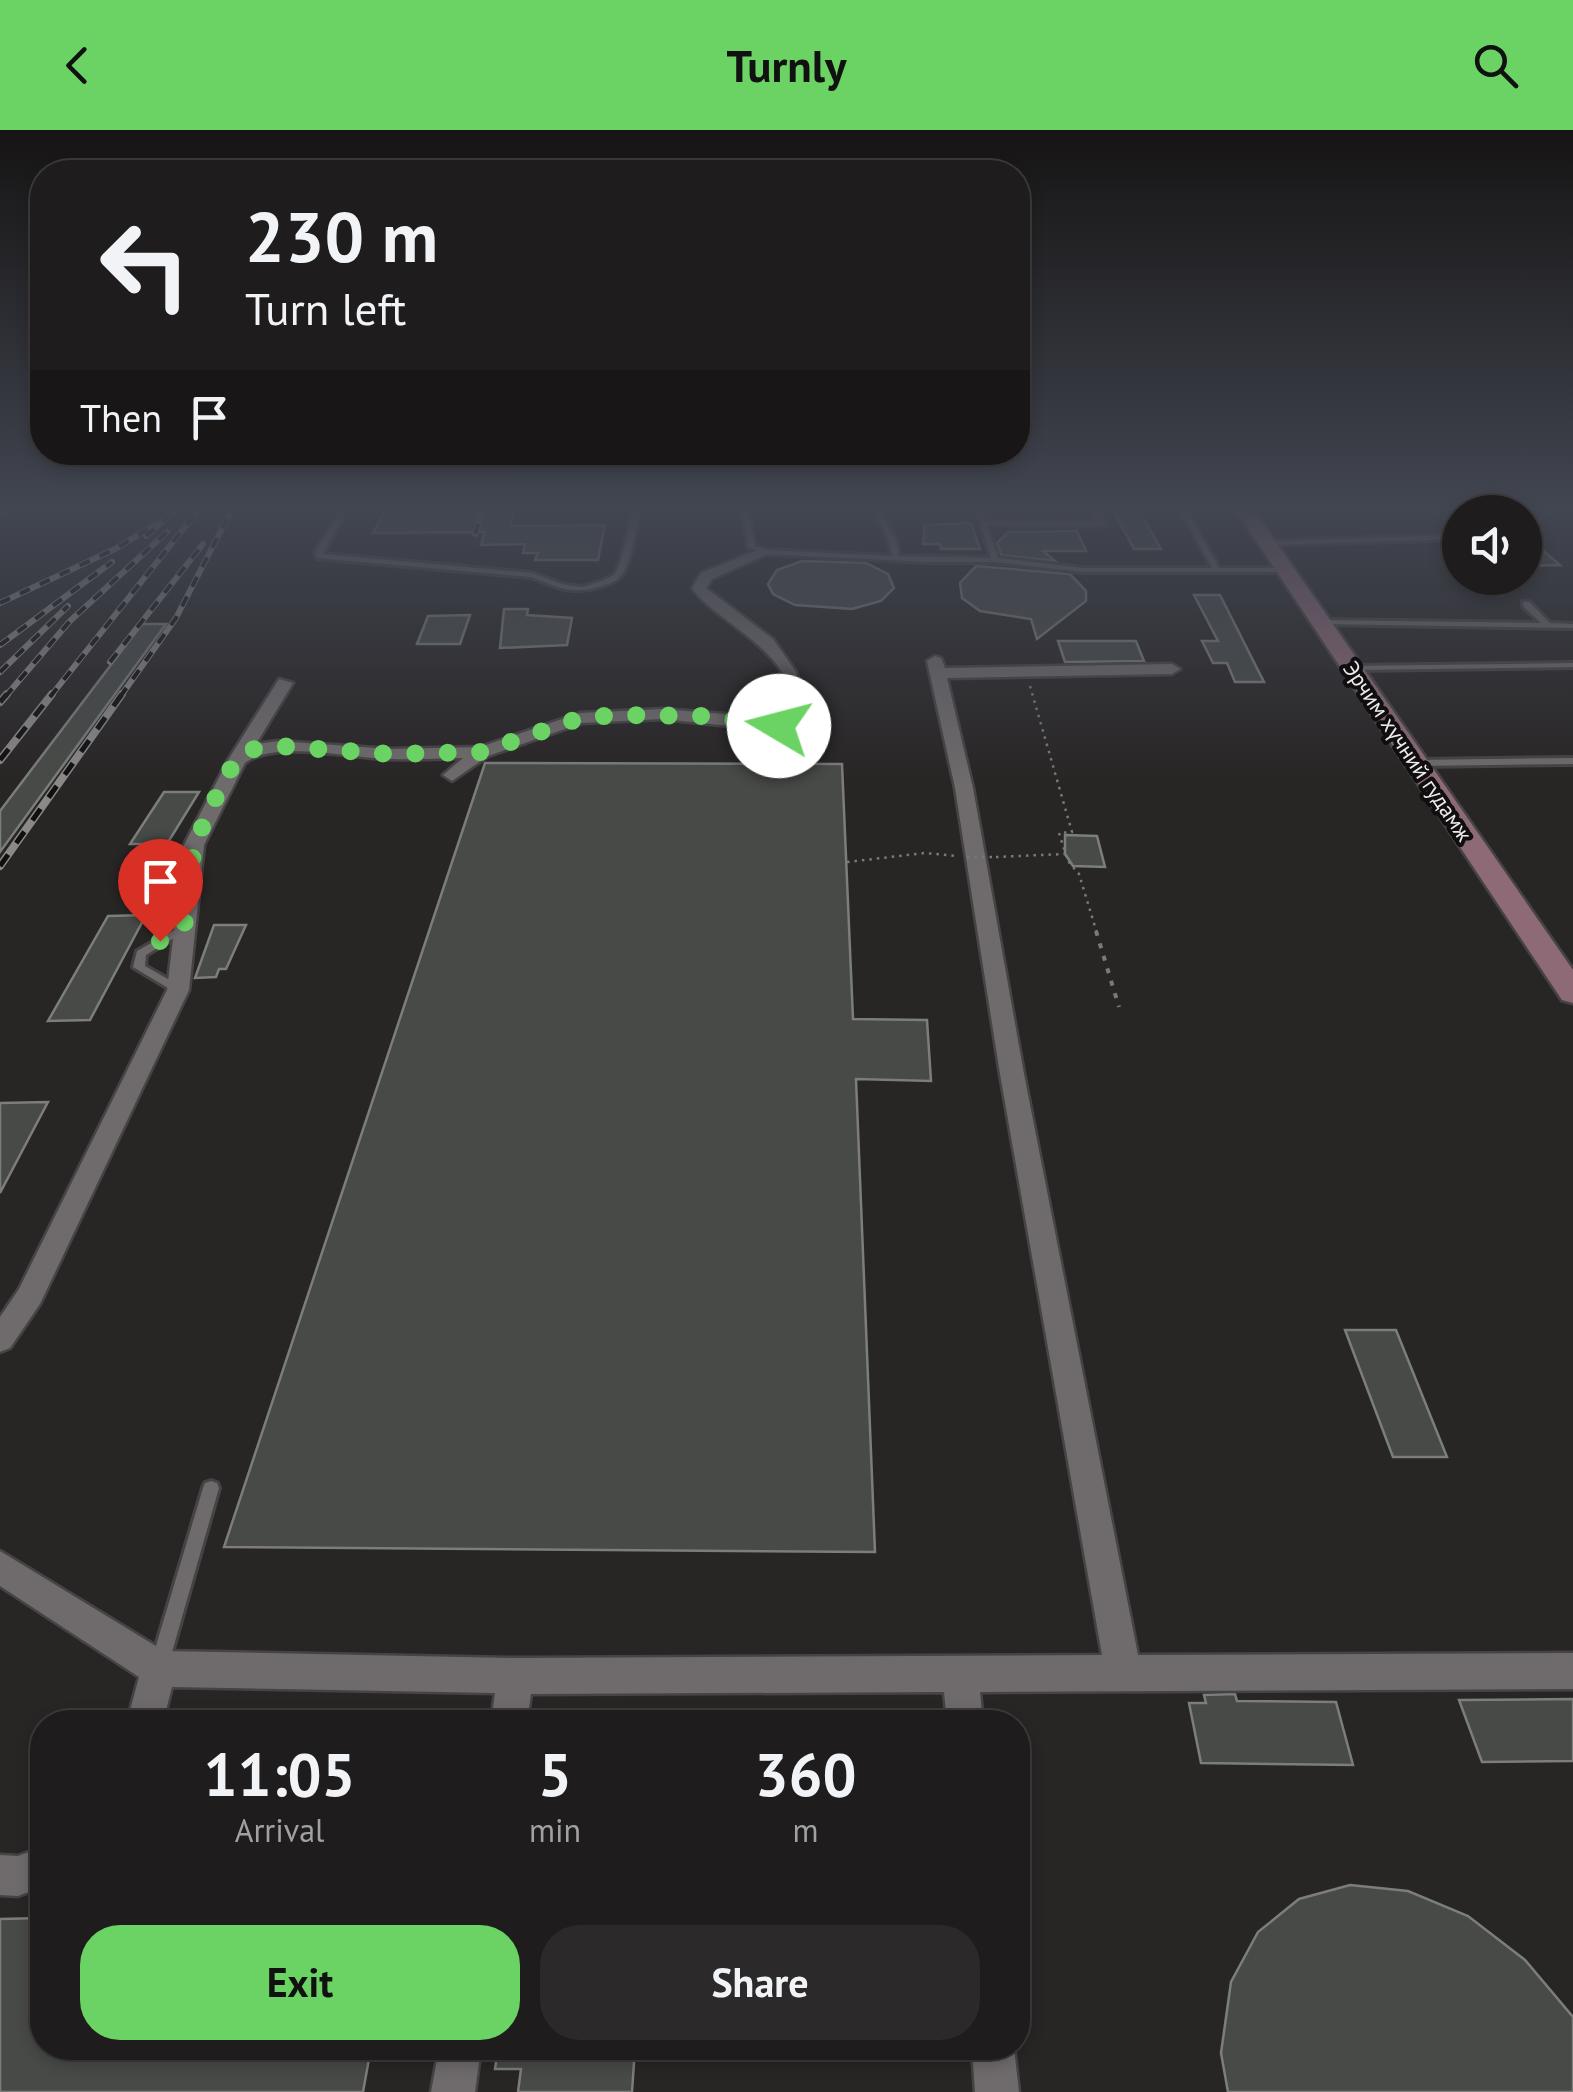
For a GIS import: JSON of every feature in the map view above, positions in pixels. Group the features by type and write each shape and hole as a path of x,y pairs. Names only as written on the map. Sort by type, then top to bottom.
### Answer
{"main road":[{"name":"Эрчим хүчний гудамж","path":"1306,601 1573,994"}],"street":[{"path":"452,774 482,752 580,718 662,714 792,724 799,707 792,679 780,659 750,627 709,601"},
{"path":"1123,1672 1012,1074 964,788 937,667 1026,672 1172,670"},
{"path":"0,1340 30,1296 178,990 194,845 236,760 285,683"},
{"path":"236,760 248,750 278,746 390,754 482,752"},
{"path":"0,1567 159,1669 516,1676 1573,1671"},
{"path":"148,1710 159,1669"},
{"path":"960,1673 964,1710"},
{"path":"511,1710 516,1676"},
{"path":"0,1874 18,1876 30,1871"},
{"path":"453,2092 458,2060"},
{"path":"995,2060 997,2092"}],"lane":[{"path":"1526,604 1548,626"},
{"path":"1320,622 1573,626"},
{"path":"1352,668 1573,665"},
{"path":"1416,763 1573,761"},
{"path":"178,990 139,968 140,952 184,927"},
{"path":"159,1669 211,1488"}],"path":[{"path":"1026,672 1072,832 1059,834 1064,854 1071,870 1078,874 1119,1007"},
{"path":"847,862 925,853 967,857 1064,854"}],"building":[{"path":"786,601 881,601 852,609 795,605"},
{"path":"966,601 1086,601 1037,639 1031,619 980,611"},
{"path":"1197,601 1223,601 1264,682 1235,682 1227,663 1213,663 1202,641 1218,641"},
{"path":"504,609 528,609 527,615 572,618 567,645 500,648"},
{"path":"470,615 460,644 417,644 428,616"},
{"path":"142,624 166,624 0,852 0,811"},
{"path":"1058,641 1136,641 1144,661 1065,662"},
{"path":"485,763 842,764 853,1019 927,1020 931,1081 856,1079 875,1552 224,1547"},
{"path":"164,792 199,792 167,844 130,844"},
{"path":"1065,835 1097,836 1105,867 1073,866 1065,854"},
{"path":"146,915 90,1020 48,1021 108,916"},
{"path":"214,925 246,925 226,969 219,969 216,977 195,978"},
{"path":"48,1102 0,1193 0,1103"},
{"path":"1345,1330 1396,1330 1447,1457 1393,1457"},
{"path":"1235,1694 1237,1701 1336,1702 1353,1765 1201,1763 1189,1703 1206,1703 1204,1695"},
{"path":"1573,1699 1573,1761 1482,1762 1459,1700"},
{"path":"1350,1885 1408,1891 1468,1916 1525,1960 1573,2017 1573,2092 1228,2092 1221,2053 1231,1982 1258,1932 1299,1899"},
{"path":"30,1918 30,2060 369,2060 363,2092 0,2092 0,1919"},
{"path":"496,2060 634,2060 632,2092 518,2092 521,2069 495,2069"}],"railway":[{"path":"0,603 5,601"},
{"path":"0,645 60,601"},
{"path":"5,697 92,601"},
{"path":"50,697 126,601"},
{"path":"110,662 158,601"},
{"path":"120,697 185,601"},
{"path":"0,672 68,606"},
{"path":"0,702 7,694"},
{"path":"0,760 52,694"},
{"path":"0,866 122,694"}],"route":[{"path":"160,941 184,927 194,845 223,782 236,760 248,750 278,746 390,754 482,752 504,748 558,724 617,715 703,716 779,726"}]}
